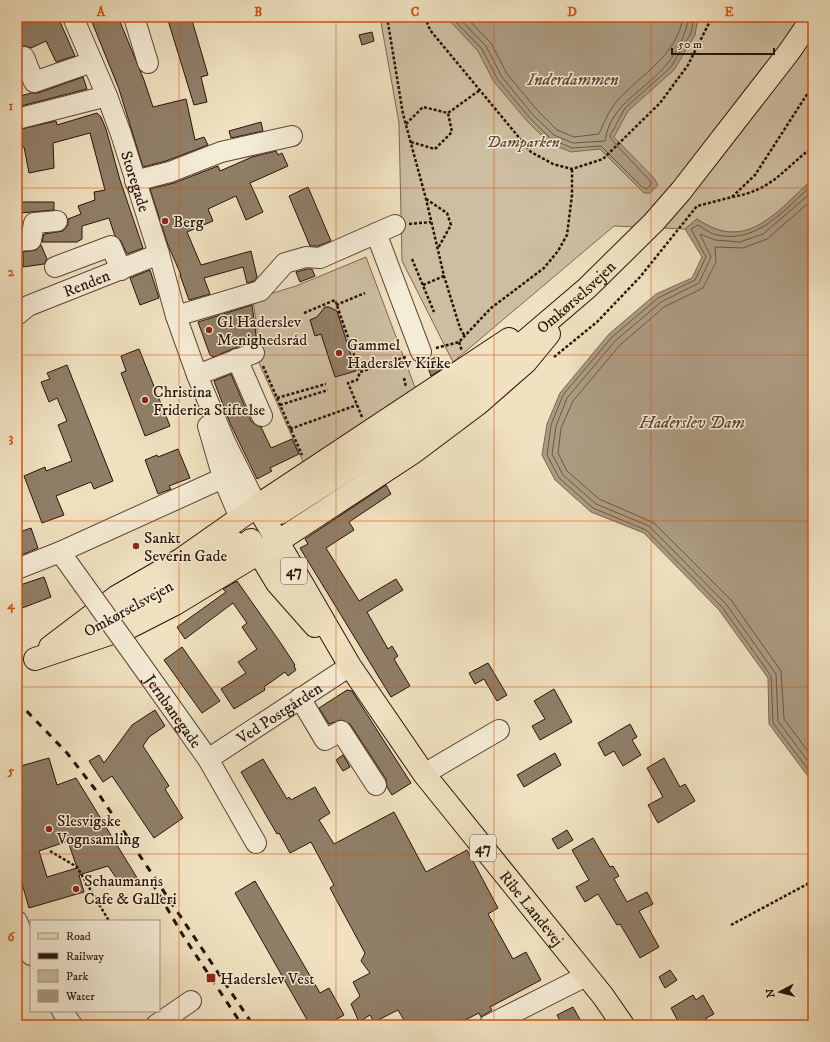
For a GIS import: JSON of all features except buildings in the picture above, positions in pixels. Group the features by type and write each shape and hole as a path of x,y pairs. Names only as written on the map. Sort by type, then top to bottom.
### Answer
{"main road":[{"name":"Omkørselsvejen","path":"280,513 442,409 490,371 587,288 654,222 680,191 784,58 812,17"},
{"path":"26,663 130,627 175,604 268,547 414,452 478,404 526,362 587,288"},
{"path":"26,663 116,597 180,560 248,512 587,288"},
{"name":"Ribe Landevej","path":"248,512 268,547 311,600 350,666 424,774 586,976 623,1025"},
{"name":"Omkørselsvejen","path":"26,663 157,594 236,543"},
{"name":"Ribe Landevej","path":"268,547 277,583 350,666"}],"street":[{"name":"Storegade","path":"73,17 107,96 159,254 176,316 196,375 226,444 248,512"},
{"path":"134,17 148,63"},
{"path":"24,57 34,82 92,62"},
{"path":"17,119 107,96"},
{"path":"135,181 170,172 221,152 292,136"},
{"path":"17,241 30,240 34,223 57,220"},
{"path":"176,316 260,291 285,263 306,257 320,258 395,225"},
{"path":"376,233 421,352"},
{"path":"55,267 111,246 121,270"},
{"name":"Renden","path":"17,315 28,306 159,254"},
{"name":"Storegade","path":"188,350 223,478 248,512"},
{"path":"196,375 251,359 262,416"},
{"path":"207,419 248,512"},
{"path":"17,569 60,552 223,478"},
{"name":"Jernbanegade","path":"60,552 208,759 256,843"},
{"name":"Ved Postgården","path":"208,759 350,666"},
{"path":"300,698 325,740 341,732 376,785"},
{"path":"424,774 499,730"},
{"path":"17,921 30,953"},
{"path":"489,1025 523,1018 586,976"},
{"path":"160,1017 191,1001"},
{"path":"63,1012 72,1025"}],"path":[{"path":"387,17 406,124 426,199 444,276 460,328 464,335"},
{"path":"425,17 430,30 531,152 553,164 572,169 603,159 664,97 688,65 712,17"},
{"path":"710,23 716,17"},
{"path":"732,197 755,175 813,85"},
{"path":"406,124 423,107 448,113 480,90"},
{"path":"411,142 435,149 452,132 448,113"},
{"path":"526,362 538,362 554,357 597,322 640,277 697,206 750,194 767,186 813,147"},
{"path":"360,372 421,352 459,342 491,308 544,268 558,251 567,235 572,195 572,169"},
{"path":"426,199 447,213 451,225 437,248"},
{"path":"415,223 431,222"},
{"path":"412,259 434,312"},
{"path":"423,285 444,276"},
{"path":"336,305 365,293"},
{"path":"304,313 335,300 360,372 357,380 348,383"},
{"path":"251,359 277,398 305,461"},
{"path":"277,398 326,384"},
{"path":"280,405 328,390"},
{"path":"290,429 357,405"},
{"path":"50,851 77,867 108,920"},
{"path":"731,925 813,880"}],"green space":[{"name":"Damparken","path":"380,17 813,17 813,179 774,215 761,224 747,230 732,232 715,229 697,219 685,229 614,226 453,362 402,261 399,123"},
{"path":"366,257 416,390 305,466 252,347 259,346 253,299 296,286"}],"water":[{"name":"Inderdammen","path":"446,17 698,17 695,35 674,70 628,111 614,137 654,178 658,185 650,193 644,193 600,149 571,152 549,143 527,121 494,82 478,51"},
{"name":"Haderslev Dam","path":"813,179 813,783 769,724 768,678 719,610 644,533 591,512 555,480 542,455 547,424 560,393 609,334 656,294 692,278 702,257 685,229 697,219 715,229 731,232 746,230 760,224 774,215"}],"railway":[{"path":"17,701 67,753 98,793 253,1025"},
{"path":"152,883 184,937 242,1025"}],"place":[{"name":"Berg","path":"165,221"},
{"name":"Gl Haderslev Menighedsråd","path":"209,330"},
{"name":"Gammel Haderslev Kirke","path":"339,353"},
{"name":"Christina Friderica Stiftelse","path":"145,400"},
{"name":"Sankt Severin Gade","path":"136,546"},
{"name":"Slesvigske Vognsamling","path":"49,829"},
{"name":"Schaumanns Cafe & Galleri","path":"76,889"},
{"name":"Haderslev Vest","path":"211,978"}]}
